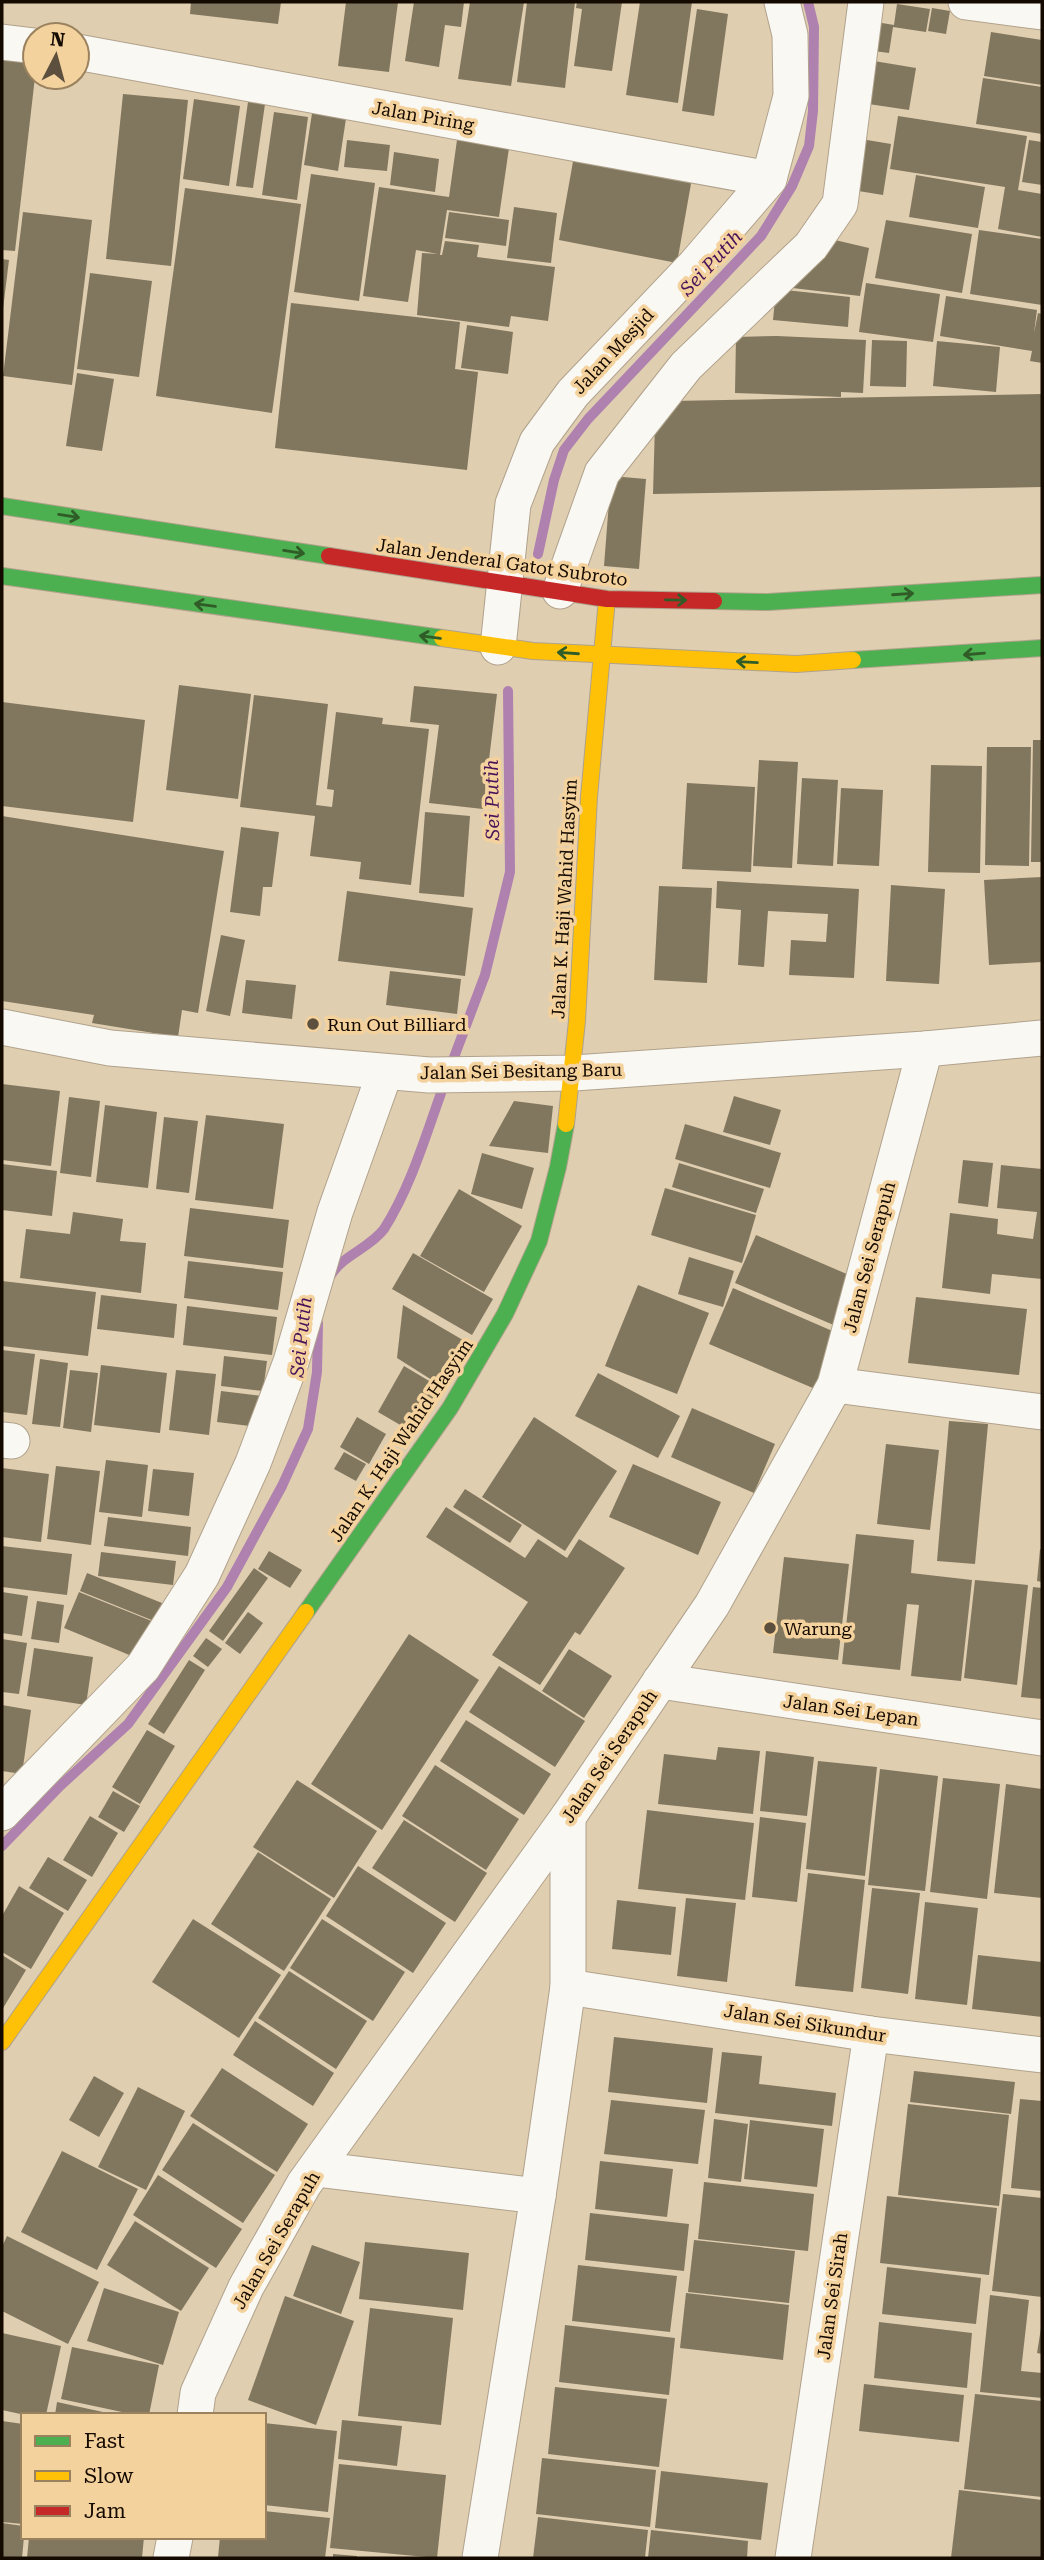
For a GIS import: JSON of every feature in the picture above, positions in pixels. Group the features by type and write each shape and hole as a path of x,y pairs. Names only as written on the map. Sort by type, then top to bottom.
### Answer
{"main road":[{"name":"Jalan Jenderal Gatot Subroto","path":"2,506 607,598 768,602 1042,585"},
{"path":"2,576 498,647 604,656 796,664 1042,648"},
{"name":"Jalan K. Haji Wahid Hasyim","path":"4,2032 450,1408 498,1330 525,1274 547,1217 562,1151 574,1073 589,775 604,656 607,598"}],"street":[{"name":"Jalan Mesjid","path":"498,647 513,504 537,442 573,393 695,265 769,179 791,96 790,35 782,2"},
{"path":"560,591 602,473 686,366 811,246 840,204 866,2"},
{"path":"966,2 1042,12"},
{"path":"2,42 21,44"},
{"name":"Jalan Piring","path":"91,55 769,179"},
{"name":"Jalan Sei Besitang Baru","path":"2,1027 110,1048 429,1075 574,1073 925,1049 1042,1038"},
{"name":"Jalan Sei Serapuh","path":"195,2413 198,2393 246,2287 304,2185 568,1817 712,1605 835,1385 925,1049"},
{"path":"2,1813 143,1667 202,1575 253,1463 291,1362 335,1212 385,1072"},
{"path":"835,1385 1042,1412"},
{"name":"Jalan Sei Lepan","path":"660,1681 1042,1738"},
{"path":"480,2558 538,2196 568,1987 568,1817"},
{"name":"Jalan Sei Sikundur","path":"568,1987 871,2034 1042,2055"},
{"name":"Jalan Sei Sirah","path":"793,2558 871,2034"},
{"path":"316,2169 538,2196"},
{"path":"171,2558 174,2539"}],"building":[{"path":"191,2 281,2 278,24 190,14"},
{"path":"346,2 398,2 389,72 338,66"},
{"path":"414,2 464,2 461,27 445,25 439,67 405,61"},
{"path":"470,2 524,2 511,86 458,79"},
{"path":"527,2 575,2 565,88 517,82"},
{"path":"577,2 622,2 612,71 574,66 582,9 576,8"},
{"path":"640,2 692,2 678,103 626,95"},
{"path":"897,4 930,9 926,32 893,27 889,53 866,50 870,21 894,25"},
{"path":"932,8 950,11 946,34 928,31"},
{"path":"697,9 728,14 714,116 682,111"},
{"path":"991,32 1042,40 1042,85 984,76"},
{"path":"2,46 21,48 21,91 33,91 15,251 2,250"},
{"path":"862,59 916,68 909,110 855,102"},
{"path":"983,78 1042,87 1042,134 976,124"},
{"path":"123,94 188,100 171,266 106,259"},
{"path":"194,99 240,106 229,186 183,179"},
{"path":"248,102 265,104 253,188 236,186"},
{"path":"313,107 347,112 338,171 304,165"},
{"path":"274,112 308,117 297,200 262,195"},
{"path":"898,116 1027,136 1018,190 1042,194 1042,237 998,229 1005,187 890,169"},
{"path":"855,138 891,144 883,195 846,189"},
{"path":"347,140 390,145 387,171 344,167"},
{"path":"457,140 509,148 499,217 447,210 440,255 445,241 479,245 477,257 555,267 548,321 511,316 509,327 417,315 422,253 438,254 416,250 408,302 363,296 379,187 449,197"},
{"path":"1029,140 1042,142 1042,185 1022,182"},
{"path":"394,152 439,159 435,192 390,185"},
{"path":"574,156 692,178 677,263 559,240"},
{"path":"311,174 375,183 359,301 294,292"},
{"path":"916,175 985,187 978,228 909,217"},
{"path":"185,188 301,204 272,413 156,396"},
{"path":"514,207 557,213 551,263 507,258"},
{"path":"23,212 92,220 72,385 3,376"},
{"path":"449,212 509,220 506,246 445,238"},
{"path":"886,220 972,234 962,293 875,278"},
{"path":"979,230 1042,239 1042,305 970,294"},
{"path":"835,240 869,248 860,296 784,287"},
{"path":"2,259 9,260 3,309 2,309"},
{"path":"90,273 152,281 139,377 77,369"},
{"path":"866,283 940,294 933,342 859,332"},
{"path":"776,289 850,297 848,327 773,320"},
{"path":"946,296 1037,310 1034,333 1038,313 1042,314 1042,363 1030,361 1032,351 940,336"},
{"path":"291,303 460,322 455,369 478,372 467,470 275,448"},
{"path":"467,325 513,332 508,374 461,368"},
{"path":"736,337 866,340 863,393 841,392 841,397 735,393"},
{"path":"872,340 907,341 906,387 870,386"},
{"path":"937,341 1000,347 996,392 933,386"},
{"path":"77,373 114,379 102,451 66,446"},
{"path":"1042,394 1042,487 653,494 655,423 672,401"},
{"path":"611,476 646,479 639,569 604,566"},
{"path":"179,685 251,694 238,799 166,790"},
{"path":"414,686 497,694 483,809 429,803 439,725 410,722"},
{"path":"254,695 328,704 316,805 332,807 334,790 327,789 336,712 383,718 382,724 429,729 411,885 359,879 361,862 310,856 315,816 240,807"},
{"path":"2,702 145,720 133,822 2,806"},
{"path":"1033,740 1042,740 1042,862 1031,862"},
{"path":"987,747 1031,747 1029,866 985,865"},
{"path":"759,760 798,762 792,868 753,866"},
{"path":"931,765 982,766 980,873 928,872"},
{"path":"802,778 838,780 833,866 797,864"},
{"path":"687,783 755,787 751,872 682,869"},
{"path":"841,788 883,790 879,866 837,864"},
{"path":"425,812 470,816 464,897 419,893"},
{"path":"2,816 224,851 198,1013 182,1010 178,1037 92,1023 94,1015 2,1001"},
{"path":"241,827 279,832 272,887 263,887 260,916 230,912"},
{"path":"1042,877 1042,962 989,965 984,880"},
{"path":"717,881 859,889 854,978 789,975 791,940 826,942 828,914 768,911 764,967 738,965 741,910 716,908"},
{"path":"891,885 945,889 939,984 886,981"},
{"path":"659,886 712,888 707,983 654,980"},
{"path":"347,891 473,908 465,976 338,961"},
{"path":"221,935 245,940 230,1016 206,1011"},
{"path":"390,971 461,979 457,1014 386,1005"},
{"path":"246,980 296,985 292,1019 242,1013"},
{"path":"2,1084 60,1091 51,1166 2,1160"},
{"path":"734,1096 781,1110 770,1145 723,1132"},
{"path":"69,1097 100,1101 91,1177 60,1173"},
{"path":"514,1101 553,1106 548,1153 489,1146"},
{"path":"105,1105 157,1112 148,1188 96,1182"},
{"path":"206,1115 284,1124 273,1209 195,1200"},
{"path":"164,1117 198,1121 189,1193 156,1189"},
{"path":"685,1124 781,1153 770,1188 675,1159"},
{"path":"482,1153 534,1168 522,1209 471,1194"},
{"path":"963,1160 993,1163 988,1207 958,1203"},
{"path":"679,1163 764,1189 756,1213 672,1187"},
{"path":"2,1164 57,1171 52,1216 2,1210"},
{"path":"1001,1165 1042,1169 1042,1279 992,1274 990,1294 942,1288 950,1213 998,1219 997,1234 1033,1239 1037,1212 997,1208"},
{"path":"665,1188 756,1215 742,1263 651,1235"},
{"path":"459,1189 522,1226 484,1292 420,1256"},
{"path":"190,1208 289,1220 283,1268 184,1256"},
{"path":"73,1212 123,1219 120,1241 146,1243 141,1293 20,1278 26,1229 70,1234"},
{"path":"756,1235 856,1278 836,1326 735,1283"},
{"path":"413,1253 493,1299 472,1335 392,1289"},
{"path":"689,1257 734,1271 723,1307 678,1294"},
{"path":"188,1261 283,1272 278,1310 184,1298"},
{"path":"2,1281 96,1292 88,1356 2,1346"},
{"path":"638,1285 709,1313 677,1394 605,1366"},
{"path":"733,1288 844,1336 820,1391 709,1344"},
{"path":"101,1295 177,1304 174,1338 97,1329"},
{"path":"916,1297 1027,1309 1019,1375 908,1363"},
{"path":"403,1305 468,1343 443,1387 397,1358"},
{"path":"187,1306 277,1317 272,1355 183,1345"},
{"path":"2,1350 35,1354 27,1415 2,1412"},
{"path":"224,1356 267,1361 263,1391 221,1386"},
{"path":"40,1359 68,1363 60,1427 32,1424"},
{"path":"101,1365 167,1373 160,1433 94,1425"},
{"path":"404,1366 441,1388 414,1433 378,1412"},
{"path":"70,1370 98,1373 91,1432 63,1428"},
{"path":"176,1370 216,1374 209,1435 169,1430"},
{"path":"598,1373 680,1416 658,1458 575,1416"},
{"path":"221,1391 262,1396 258,1427 217,1422"},
{"path":"692,1408 775,1444 754,1493 671,1457"},
{"path":"357,1417 386,1434 369,1464 340,1447"},
{"path":"534,1417 617,1471 565,1551 482,1497"},
{"path":"949,1421 988,1424 975,1564 937,1561"},
{"path":"886,1444 939,1450 930,1530 877,1524"},
{"path":"344,1452 366,1464 356,1481 334,1469"},
{"path":"106,1460 148,1465 142,1517 99,1512"},
{"path":"633,1464 721,1502 698,1555 609,1517"},
{"path":"56,1466 100,1471 91,1545 47,1539"},
{"path":"2,1468 49,1474 41,1542 2,1537"},
{"path":"153,1469 194,1473 189,1516 148,1511"},
{"path":"465,1489 522,1525 510,1543 453,1507"},
{"path":"446,1507 525,1558 538,1539 567,1558 579,1539 625,1568 580,1635 575,1632 540,1685 492,1655 528,1602 426,1537"},
{"path":"108,1517 191,1527 188,1556 104,1546"},
{"path":"856,1534 914,1540 911,1573 972,1580 961,1681 911,1676 919,1605 907,1604 900,1670 842,1664"},
{"path":"2,1546 72,1554 67,1595 2,1587"},
{"path":"1040,1549 1042,1550 1042,1582 1037,1581"},
{"path":"269,1551 302,1570 290,1588 258,1569"},
{"path":"101,1552 176,1561 173,1585 98,1576"},
{"path":"784,1557 849,1564 838,1660 773,1653"},
{"path":"254,1568 268,1578 223,1641 209,1631"},
{"path":"87,1573 162,1603 154,1621 80,1591"},
{"path":"975,1580 1028,1585 1017,1685 964,1678"},
{"path":"1033,1587 1042,1588 1042,1699 1021,1697"},
{"path":"2,1592 28,1596 22,1636 2,1633"},
{"path":"79,1592 154,1622 139,1659 64,1628"},
{"path":"37,1601 64,1605 59,1643 31,1639"},
{"path":"248,1612 263,1623 240,1654 225,1643"},
{"path":"409,1634 479,1680 382,1830 311,1784"},
{"path":"206,1638 222,1649 208,1667 193,1656"},
{"path":"2,1639 27,1643 19,1694 2,1692"},
{"path":"34,1648 93,1657 86,1705 27,1696"},
{"path":"569,1649 612,1676 584,1718 542,1691"},
{"path":"189,1660 205,1670 164,1734 148,1724"},
{"path":"499,1666 585,1721 555,1767 469,1712"},
{"path":"2,1705 31,1710 22,1774 2,1771"},
{"path":"466,1720 551,1774 524,1815 440,1761"},
{"path":"147,1730 175,1746 140,1804 112,1787"},
{"path":"718,1747 760,1751 753,1814 658,1804 664,1754 716,1760"},
{"path":"766,1751 814,1757 807,1816 760,1811"},
{"path":"818,1761 877,1767 865,1876 806,1869"},
{"path":"435,1765 519,1819 486,1870 402,1816"},
{"path":"880,1769 938,1776 925,1891 868,1885"},
{"path":"943,1778 1000,1784 987,1899 930,1892"},
{"path":"297,1780 377,1831 334,1898 253,1847"},
{"path":"1006,1784 1042,1789 1042,1898 994,1893"},
{"path":"113,1791 140,1806 124,1832 98,1817"},
{"path":"647,1810 754,1823 745,1900 638,1889"},
{"path":"90,1816 118,1833 92,1877 63,1860"},
{"path":"760,1817 806,1823 797,1902 752,1897"},
{"path":"404,1820 487,1873 455,1922 372,1868"},
{"path":"258,1852 331,1899 284,1971 211,1924"},
{"path":"48,1857 87,1880 68,1911 29,1888"},
{"path":"358,1866 446,1923 413,1973 326,1916"},
{"path":"808,1873 865,1880 853,1992 795,1986"},
{"path":"19,1886 64,1913 31,1969 2,1952 2,1916"},
{"path":"872,1888 920,1893 908,1994 861,1988"},
{"path":"686,1898 736,1903 727,1982 677,1976"},
{"path":"617,1900 676,1907 671,1955 612,1949"},
{"path":"925,1902 978,1908 967,2005 915,1999"},
{"path":"193,1919 281,1975 239,2038 152,1982"},
{"path":"322,1919 405,1972 373,2021 290,1968"},
{"path":"2,1955 26,1970 2,2010"},
{"path":"978,1955 1042,1962 1042,2017 972,2009"},
{"path":"289,1971 367,2021 336,2069 258,2018"},
{"path":"255,2021 334,2073 313,2106 233,2055"},
{"path":"614,2037 713,2048 707,2103 608,2092"},
{"path":"722,2052 762,2056 759,2084 836,2093 832,2126 715,2113"},
{"path":"222,2068 308,2124 277,2172 190,2116"},
{"path":"914,2071 1015,2082 1011,2114 910,2102"},
{"path":"94,2076 124,2093 99,2137 69,2120"},
{"path":"138,2087 185,2111 146,2190 98,2167"},
{"path":"1020,2099 1042,2101 1042,2191 1011,2188"},
{"path":"611,2100 705,2110 698,2164 604,2154"},
{"path":"908,2104 1009,2115 999,2206 898,2195"},
{"path":"714,2119 748,2124 741,2182 708,2178"},
{"path":"750,2120 824,2129 817,2187 744,2179"},
{"path":"193,2123 275,2175 243,2223 162,2170"},
{"path":"62,2151 138,2189 97,2270 21,2232"},
{"path":"600,2161 673,2169 667,2217 595,2209"},
{"path":"158,2175 242,2229 216,2268 133,2215"},
{"path":"704,2182 814,2194 808,2251 698,2239"},
{"path":"1003,2194 1042,2198 1042,2297 992,2291"},
{"path":"887,2196 997,2208 989,2275 880,2263"},
{"path":"590,2213 689,2224 684,2271 585,2260"},
{"path":"135,2221 209,2268 181,2311 107,2265"},
{"path":"7,2236 99,2282 68,2344 2,2311 2,2247"},
{"path":"694,2240 795,2251 789,2303 688,2292"},
{"path":"365,2242 469,2253 463,2310 359,2299"},
{"path":"312,2245 360,2262 341,2314 293,2296"},
{"path":"578,2265 677,2276 670,2332 572,2321"},
{"path":"887,2267 981,2278 976,2324 882,2314"},
{"path":"104,2288 179,2312 163,2365 87,2341"},
{"path":"686,2293 789,2305 783,2360 680,2348"},
{"path":"990,2295 1029,2300 1021,2371 1042,2373 1042,2398 980,2392"},
{"path":"285,2296 354,2321 316,2425 248,2400"},
{"path":"370,2308 453,2318 441,2425 358,2416"},
{"path":"879,2322 972,2333 967,2388 874,2378"},
{"path":"565,2325 675,2338 669,2395 559,2382"},
{"path":"1042,2328 1042,2354 1037,2353"},
{"path":"2,2333 61,2346 46,2413 21,2414 2,2410"},
{"path":"72,2347 159,2365 149,2413 127,2413 61,2399"},
{"path":"864,2384 964,2395 959,2442 859,2431"},
{"path":"555,2387 667,2399 659,2467 548,2454"},
{"path":"975,2394 1042,2401 1042,2497 964,2489"},
{"path":"57,2402 107,2413 55,2413"},
{"path":"342,2420 402,2426 397,2466 338,2459"},
{"path":"2,2421 21,2424 21,2524 2,2522"},
{"path":"266,2423 337,2431 328,2512 266,2505"},
{"path":"542,2458 656,2470 650,2527 536,2514"},
{"path":"339,2464 446,2475 437,2558 330,2548"},
{"path":"661,2471 768,2483 761,2540 655,2528"},
{"path":"959,2490 1042,2500 1042,2558 951,2558"},
{"path":"266,2511 330,2518 325,2558 218,2557 220,2539 266,2539"},
{"path":"538,2517 648,2530 645,2558 533,2558"},
{"path":"2,2523 21,2526 21,2539 24,2539 22,2558 2,2558"},
{"path":"651,2530 748,2541 747,2558 648,2558"},
{"path":"29,2539 144,2539 142,2558 27,2558"},
{"path":"333,2554 357,2556 357,2558 333,2558"}],"waterway":[{"name":"Sei Putih","path":"538,554 554,480 564,450 588,419 761,236 792,186 809,146 813,111 814,27 808,2"},
{"name":"Sei Putih","path":"450,1068 485,975 510,872 508,691"},
{"name":"Sei Putih","path":"331,1275 342,1262 384,1229 411,1176 445,1082"},
{"name":"Sei Putih","path":"2,1846 60,1786 128,1724 227,1587 282,1486 308,1429 317,1372 318,1323"}],"traffic: fast":[{"path":"2,506 329,556"},
{"path":"2,576 442,638"},
{"path":"714,601 768,602 1042,585"},
{"path":"853,660 1042,648"},
{"path":"306,1612 450,1408 505,1314 539,1241 566,1124"}],"traffic: slow":[{"path":"566,1124 577,1021 589,797 607,599"},
{"path":"442,638 533,651 796,664 853,660"},
{"path":"2,2042 306,1612"}],"traffic: jam":[{"path":"329,556 607,599 714,601"}],"place":[{"name":"Run Out Billiard","path":"313,1024"},
{"name":"Warung","path":"770,1628"}]}
